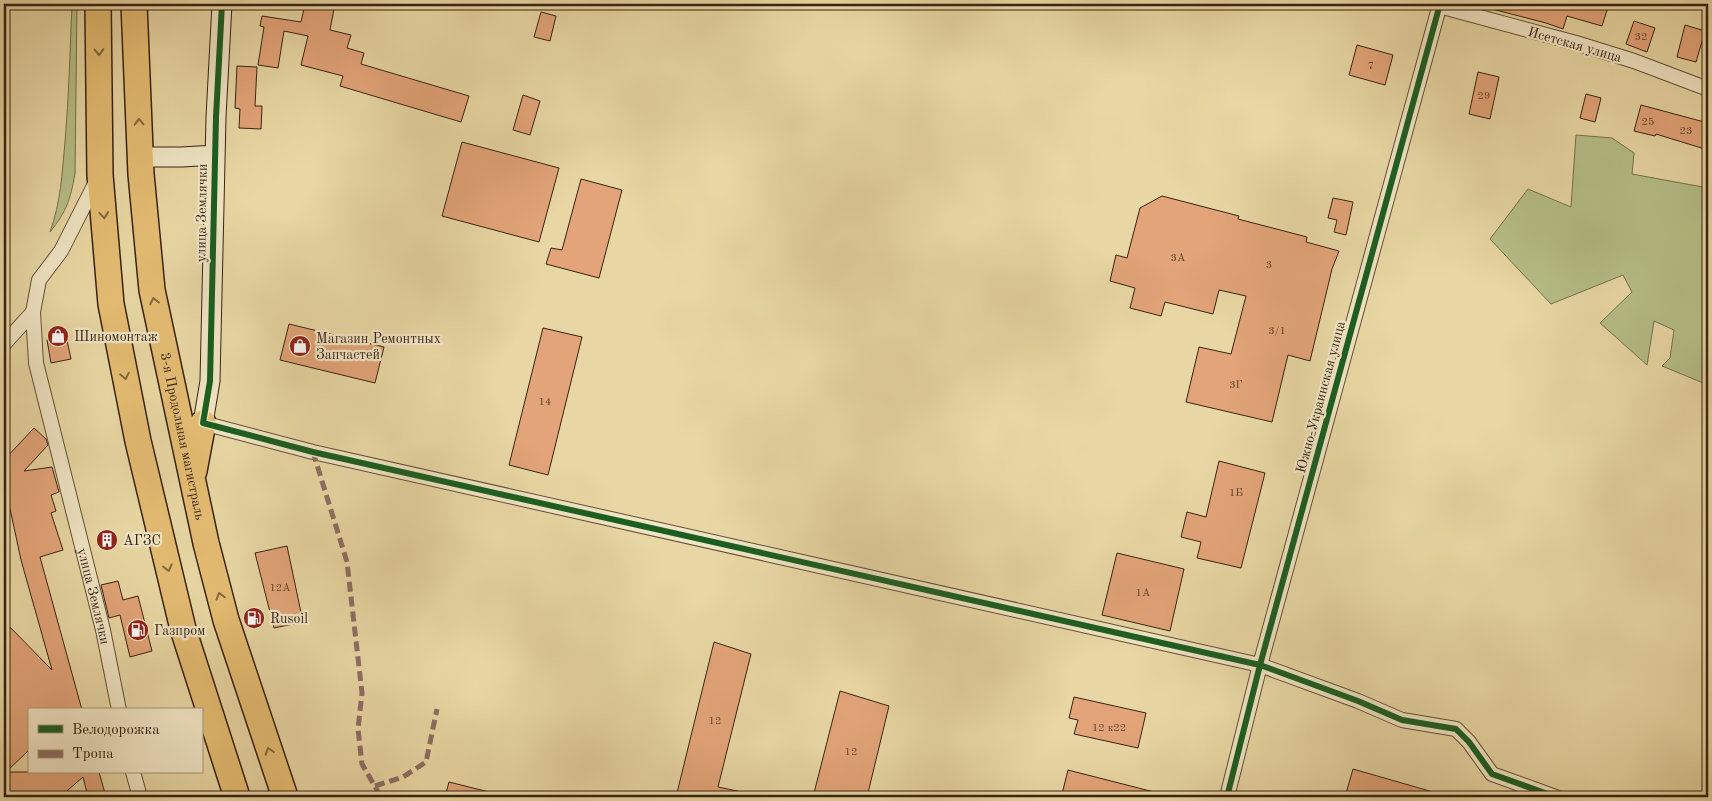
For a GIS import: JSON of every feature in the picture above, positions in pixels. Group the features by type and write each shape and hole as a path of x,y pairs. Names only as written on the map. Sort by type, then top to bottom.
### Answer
{"highway":[{"path":"98,4 100,175 111,304 138,441 183,629 237,797"},
{"name":"3-я Продольная магистраль","path":"134,4 141,157 152,290 192,481 226,620 285,797"},
{"path":"192,481 203,423"}],"street":[{"name":"улица Землячки","path":"203,423 210,381 215,155 222,4"},
{"name":"Исетская улица","path":"1439,5 1634,61 1708,89"},
{"name":"Южно-Украинская улица","path":"1226,797 1439,5"},
{"path":"141,157 215,155"},
{"name":"улица Землячки","path":"100,175 61,251 39,280 33,312 36,363 99,612 118,708"},
{"path":"4,344 33,312"},
{"path":"203,423 322,454 1260,665 1358,701 1402,720 1456,729 1469,742 1492,774 1556,797"},
{"path":"134,774 140,797"}],"green space":[{"path":"72,4 77,4 75,174 67,205 50,232 59,198 63,165 68,107"},
{"path":"1576,135 1612,138 1634,153 1632,174 1708,188 1708,385 1662,366 1670,358 1674,330 1654,321 1647,365 1600,323 1632,292 1623,275 1551,304 1490,239 1528,189 1571,207"}],"building":[{"path":"305,4 335,4 330,30 351,35 347,48 364,53 361,64 469,96 461,122 340,86 343,76 301,65 308,36 284,31 278,68 258,65 264,27 260,26 262,16 301,22"},
{"path":"1489,4 1609,4 1602,26 1567,16 1563,29 1488,8"},
{"path":"541,12 556,16 550,41 534,37"},
{"path":"1634,21 1655,28 1647,52 1626,44"},
{"path":"1685,25 1705,31 1696,62 1677,57"},
{"path":"1357,45 1393,55 1385,85 1349,75"},
{"path":"237,66 257,67 255,106 262,106 261,129 239,128 240,109 235,108"},
{"path":"1478,72 1499,77 1490,119 1469,114"},
{"path":"1586,94 1601,98 1595,122 1580,118"},
{"path":"523,95 540,101 530,135 513,130"},
{"path":"1641,105 1708,123 1708,150 1656,134 1655,136 1634,131"},
{"path":"462,142 559,168 539,242 442,216"},
{"path":"581,179 622,190 599,278 546,264 551,248 562,250"},
{"path":"1162,196 1239,216 1238,219 1307,237 1306,242 1339,251 1332,269 1310,361 1288,355 1272,422 1186,402 1199,347 1231,354 1246,296 1219,290 1213,314 1165,302 1161,316 1130,308 1135,288 1110,281 1116,255 1127,258 1140,208"},
{"path":"1333,198 1353,202 1346,235 1334,232 1337,220 1328,218"},
{"path":"289,324 384,347 375,383 280,360"},
{"path":"543,328 582,337 548,475 509,465"},
{"name":"Шиномонтаж","path":"65,331 71,359 51,363 47,340 51,339 50,334"},
{"path":"34,428 46,439 48,445 24,471 52,467 59,492 51,495 56,511 51,513 63,550 40,557 81,708 28,708 28,751 6,772 28,772 28,774 100,774 106,797 88,797 83,777 60,797 4,797 4,621 52,670 21,560 6,490 4,493 4,460"},
{"path":"1219,461 1265,473 1241,568 1197,558 1201,542 1181,537 1187,512 1206,517"},
{"path":"287,546 303,622 274,628 255,553"},
{"path":"1117,553 1184,569 1170,631 1102,615"},
{"path":"118,581 123,600 138,596 152,651 130,657 120,615 109,618 101,585"},
{"path":"714,642 751,654 718,787 742,792 742,797 676,797"},
{"path":"840,691 889,706 867,797 813,797"},
{"path":"1074,697 1146,713 1138,748 1074,734 1078,720 1069,718"},
{"path":"1353,769 1440,794 1439,797 1345,797"},
{"path":"1068,770 1158,793 1158,797 1074,797 1062,794"},
{"path":"449,782 493,793 492,797 445,797"}],"marked path":[{"path":"313,452 347,562 362,693 358,729 362,764 381,797"},
{"path":"375,786 403,777 426,762 437,709"}],"cycle path":[{"path":"222,4 216,117 210,381 203,423 313,452 1260,665 1358,701 1402,720 1456,729 1469,742 1492,774 1556,797"},
{"path":"1227,797 1260,665 1440,4"}],"place":[{"name":"Шиномонтаж","path":"58,336"},
{"name":"Магазин Ремонтных Запчастей","path":"300,346"},
{"name":"АГЗС","path":"107,540"},
{"name":"Rusoil","path":"254,618"},
{"name":"Газпром","path":"138,630"}]}
